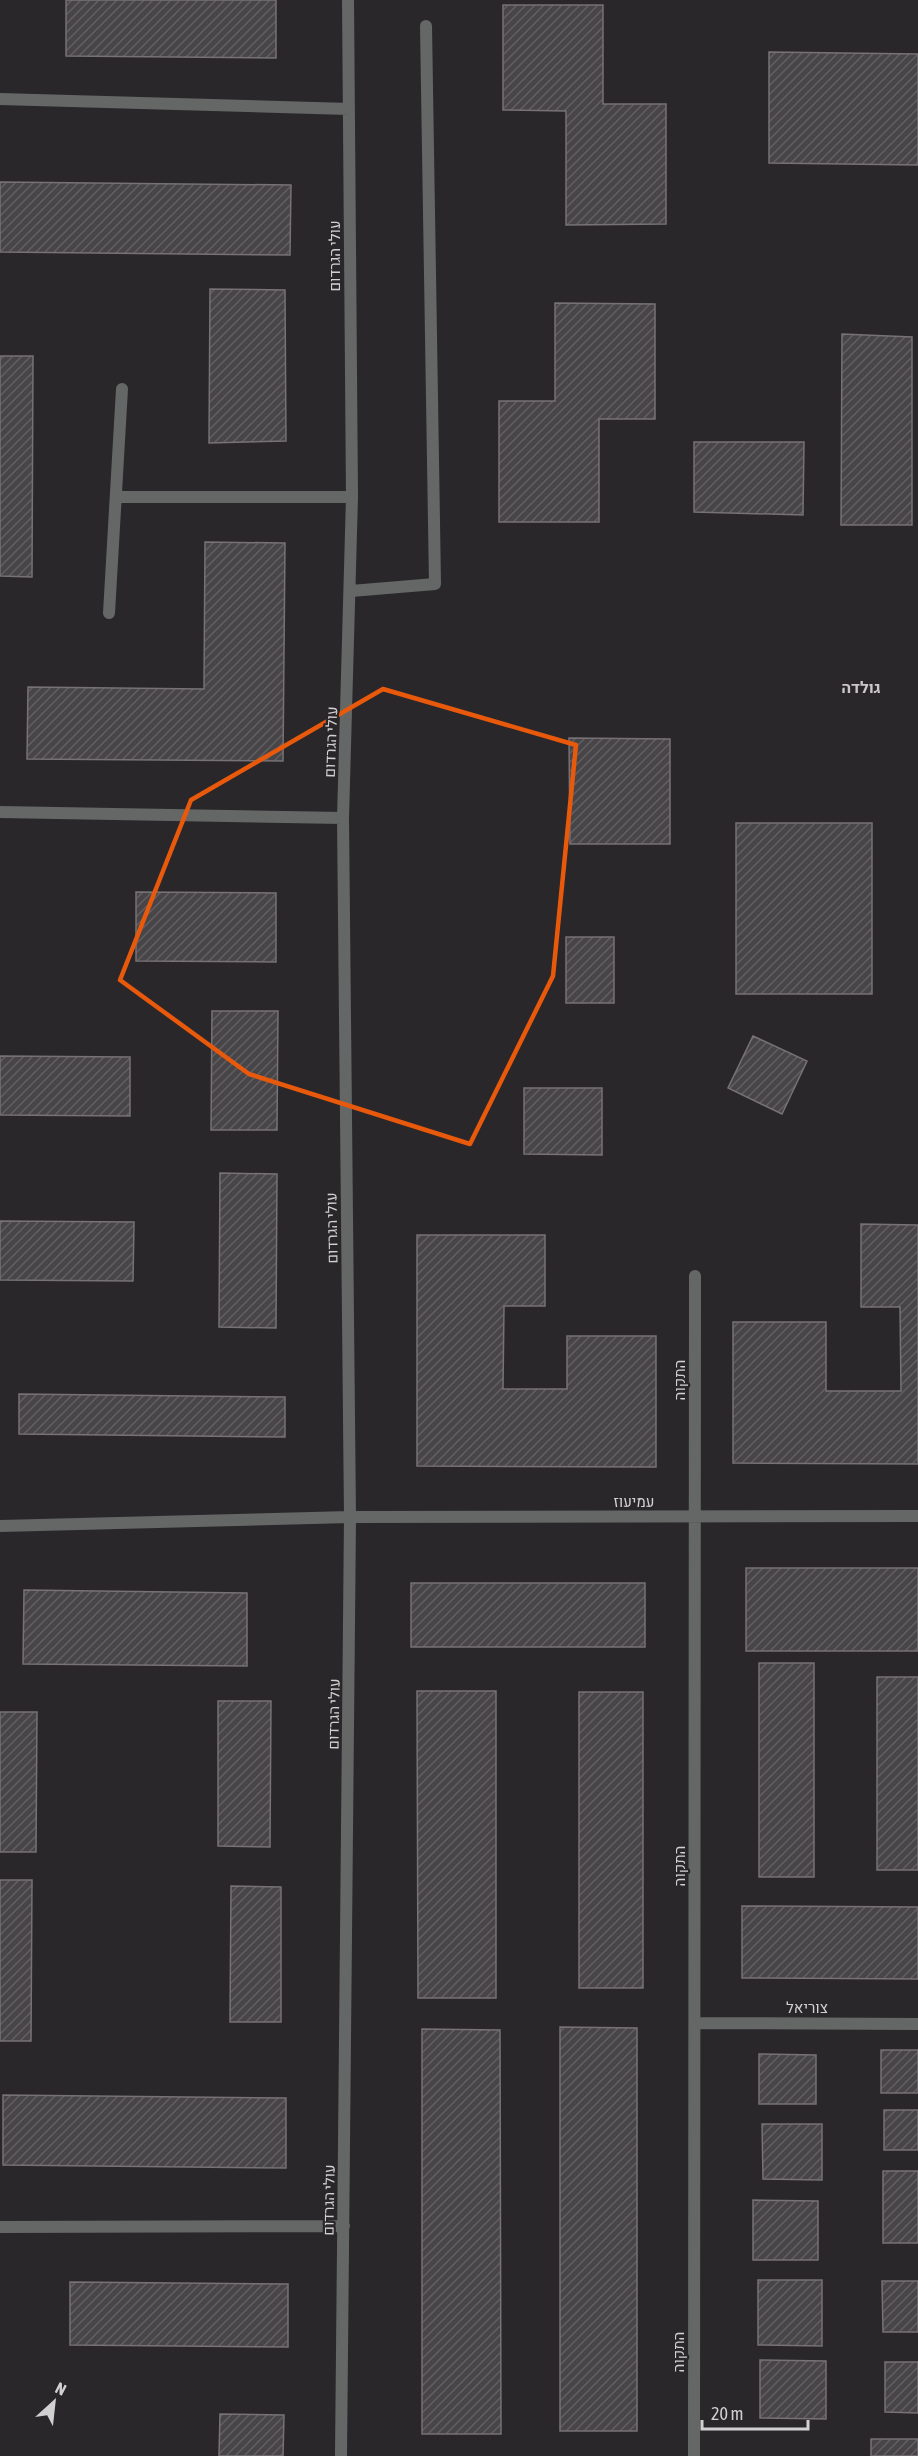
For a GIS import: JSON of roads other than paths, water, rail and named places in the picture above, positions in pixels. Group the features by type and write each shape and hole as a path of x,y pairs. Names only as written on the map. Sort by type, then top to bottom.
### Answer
{"street":[{"name":"עולי הגרדום","path":"341,2456 350,1517 343,818 352,497 348,0"},
{"path":"351,591 435,584 426,26"},
{"path":"0,99 350,109"},
{"path":"109,613 122,389"},
{"path":"116,497 352,497"},
{"path":"0,812 343,818"},
{"name":"התקוה","path":"694,2456 695,1276"},
{"name":"עמיעוז","path":"0,1526 350,1517 918,1516"},
{"name":"צוריאל","path":"696,2023 918,2024"},
{"path":"0,2227 344,2226"}],"district":[{"name":"גולדה","path":"861,687"}]}
